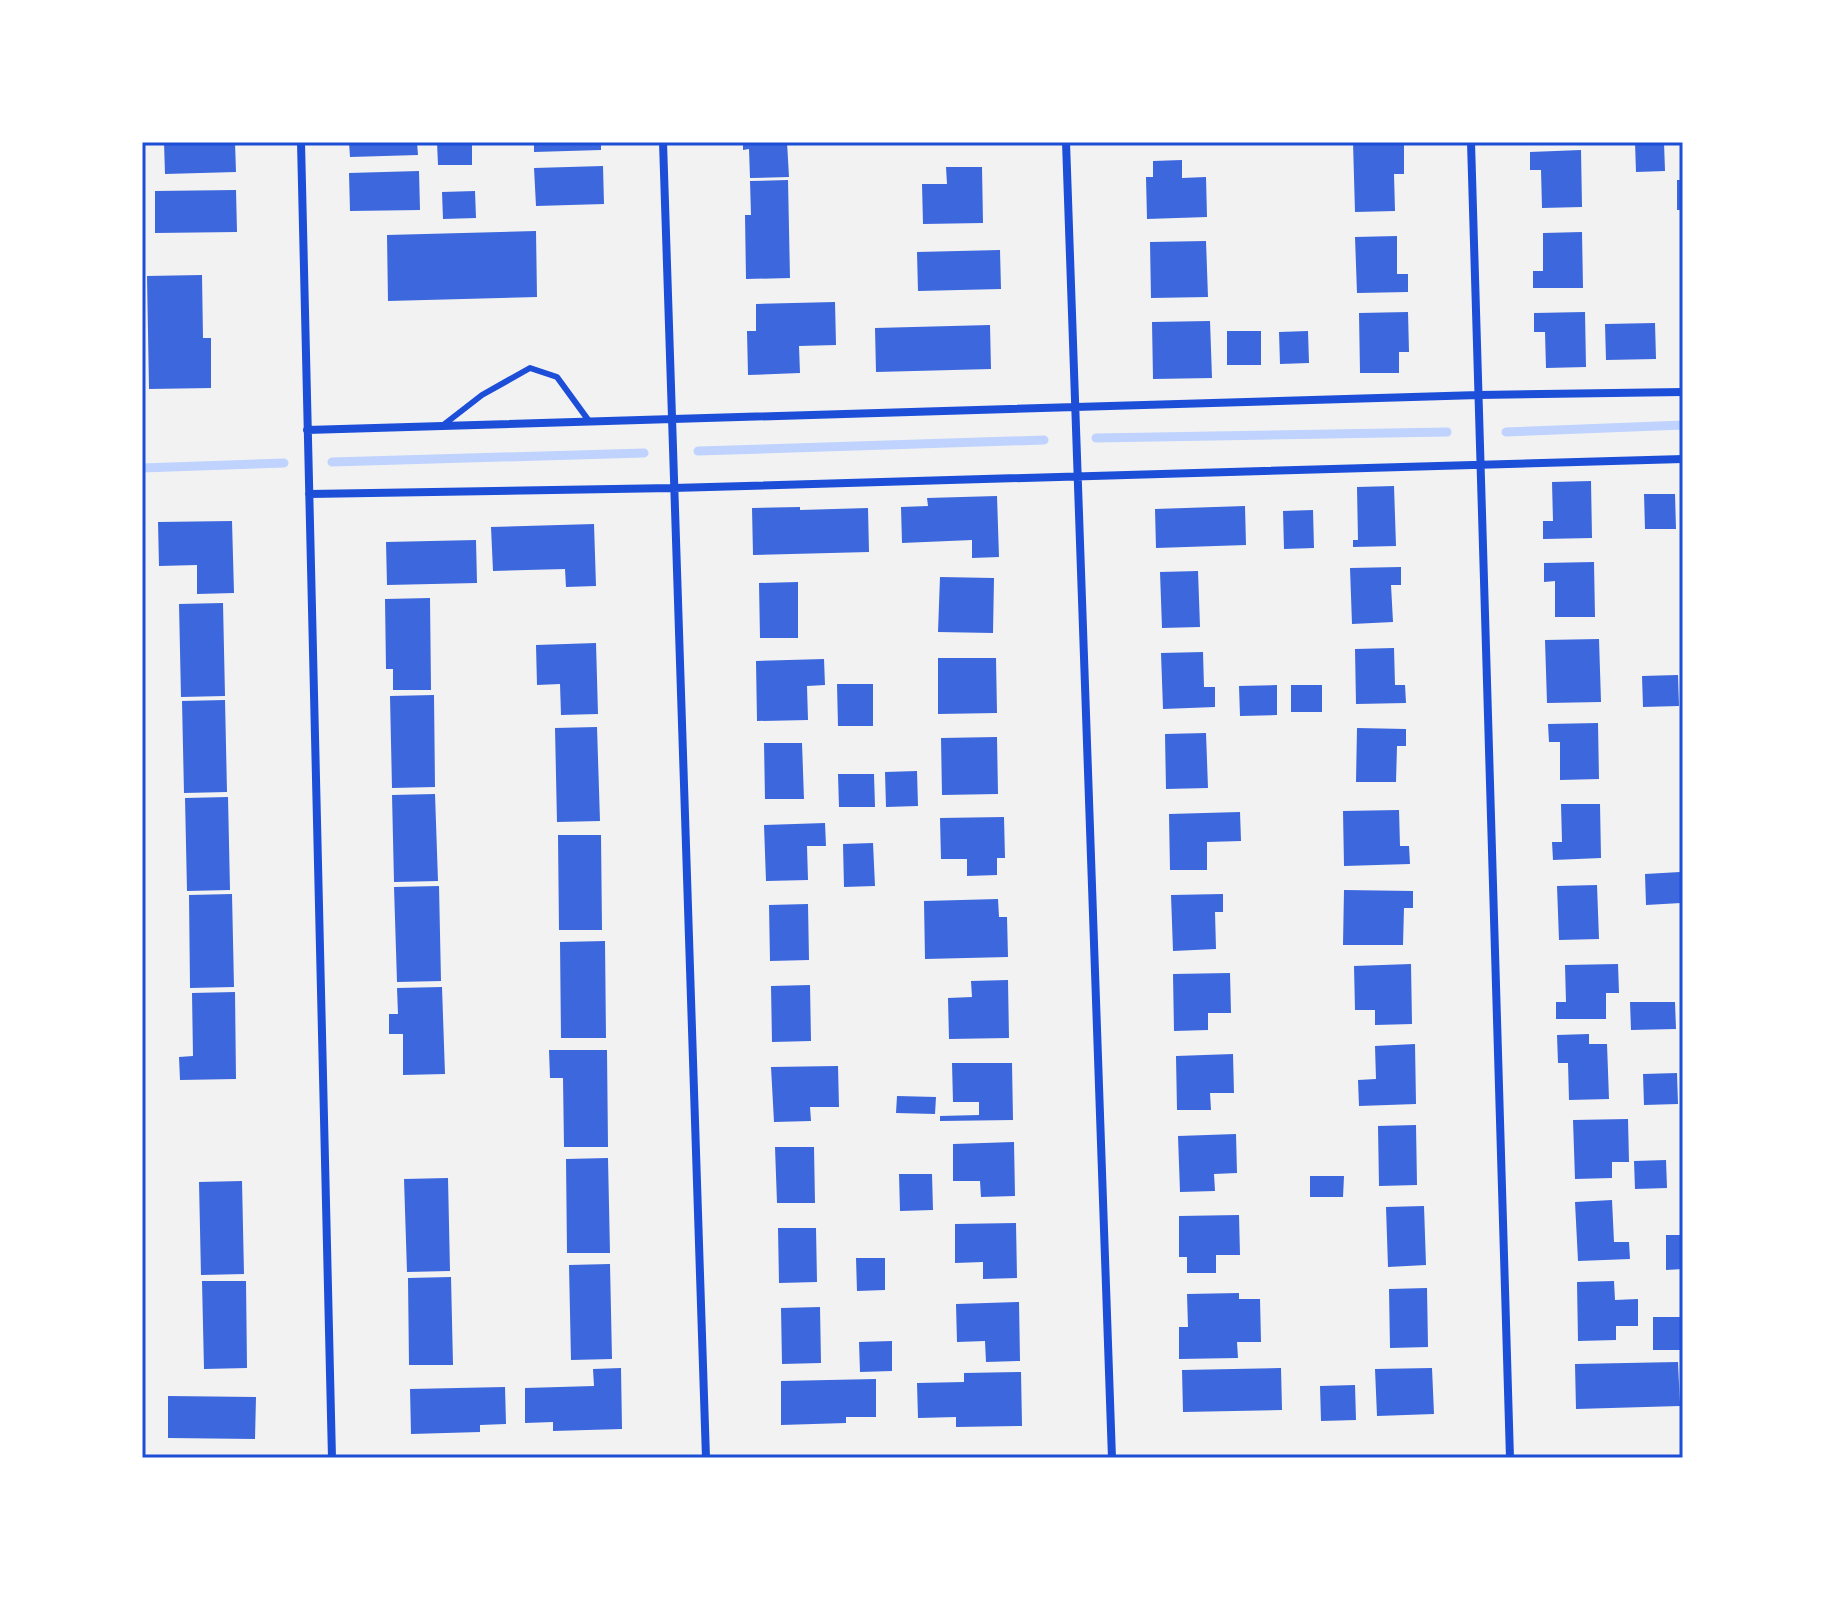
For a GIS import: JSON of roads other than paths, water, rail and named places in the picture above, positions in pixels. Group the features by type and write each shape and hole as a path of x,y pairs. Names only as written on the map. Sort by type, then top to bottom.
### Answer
{"street":[{"path":"301,142 332,1458"},
{"path":"663,142 706,1458"},
{"path":"1066,142 1112,1458"},
{"path":"1471,142 1510,1458"},
{"path":"307,430 1479,395 1683,392"},
{"path":"309,494 673,488 1683,459"}],"lane":[{"path":"442,426 482,395 530,368 557,377 589,421"}],"waterway":[{"path":"1506,432 1683,425"},
{"path":"1096,438 1447,432"},
{"path":"698,451 1044,440"},
{"path":"332,462 644,453"},
{"path":"142,468 284,463"}]}
